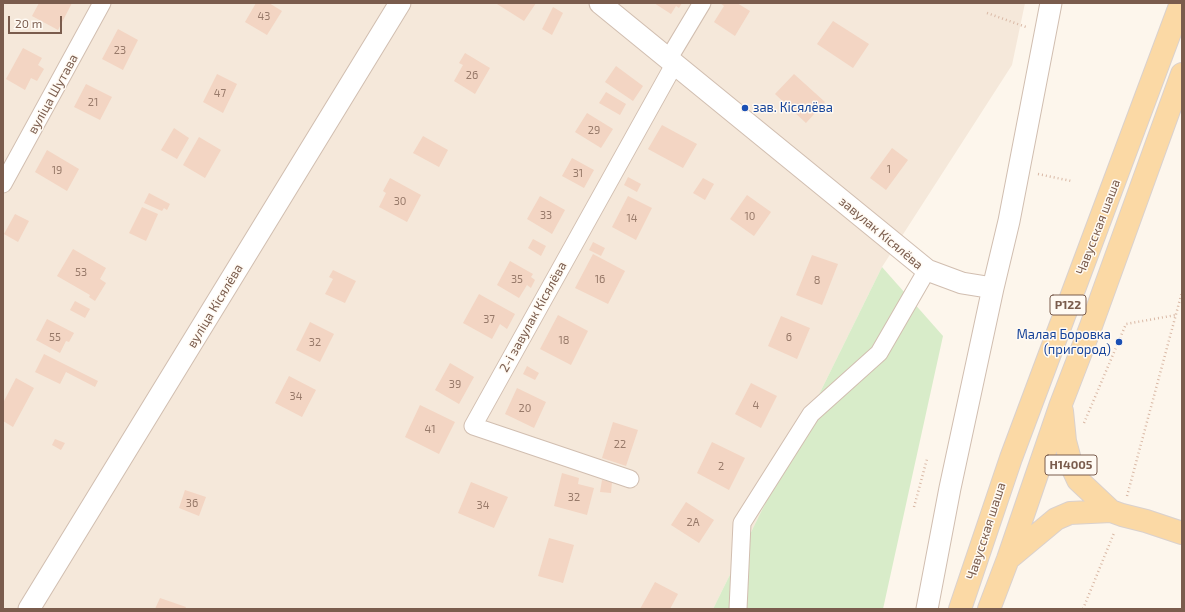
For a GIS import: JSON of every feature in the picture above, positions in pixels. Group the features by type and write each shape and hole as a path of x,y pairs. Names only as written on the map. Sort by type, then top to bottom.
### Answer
{"main road":[{"name":"Чавусская шаша","path":"960,609 1011,458 1181,3"},
{"name":"Чавусская шаша","path":"989,609 1008,560 1061,404 1091,326 1182,74"},
{"name":"Н14005","path":"1061,404 1065,441 1072,467 1078,480 1117,513"},
{"path":"1008,560 1056,519 1070,513 1117,513 1146,520 1182,533"}],"street":[{"name":"вуліца Шутава","path":"3,184 102,3"},
{"name":"вуліца Кісялёва","path":"30,609 400,3"},
{"name":"завулак Кісялёва","path":"600,3 927,270 880,353 811,414 742,523 738,609"},
{"name":"2-і завулак Кісялёва","path":"630,479 473,426 672,61 702,3"},
{"path":"927,609 950,488 1009,221 1051,3"},
{"path":"927,270 962,283 993,288"}],"path":[{"path":"987,13 1026,27"},
{"path":"1083,609 1117,513 1182,292"},
{"path":"1083,426 1126,324 1176,315"},
{"path":"914,507 927,459"}],"shaded area":[{"path":"3,3 1025,3 1012,65 882,267 713,609 3,609"}],"green space":[{"path":"882,267 943,336 883,609 713,609"}],"building":[{"path":"39,3 72,3 58,30 32,16"},
{"path":"256,3 269,3 282,11 267,35 245,22"},
{"path":"536,3 524,21 497,4"},
{"path":"654,3 682,3 679,8 676,6 671,14"},
{"path":"720,3 737,3 750,11 735,36 714,22 724,6"},
{"path":"553,7 563,13 552,35 542,29"},
{"path":"833,21 869,44 853,68 817,44"},
{"path":"118,29 138,40 123,70 102,59"},
{"path":"23,48 42,58 38,65 44,69 37,81 31,78 25,90 6,79"},
{"path":"465,53 490,68 475,94 454,81 463,65 459,63"},
{"path":"616,66 643,86 633,101 605,82"},
{"path":"217,74 237,84 223,113 203,102"},
{"path":"794,74 825,102 806,123 775,94"},
{"path":"86,84 112,97 100,120 74,107"},
{"path":"606,92 626,104 620,115 599,103"},
{"path":"587,113 613,129 601,148 575,132"},
{"path":"662,125 697,144 683,168 648,149"},
{"path":"174,128 189,138 177,159 161,150"},
{"path":"423,136 448,150 439,167 413,153"},
{"path":"199,137 221,150 205,178 183,165"},
{"path":"892,148 908,160 886,190 870,178"},
{"path":"47,150 79,169 67,191 35,172"},
{"path":"572,158 594,170 584,188 562,176"},
{"path":"628,177 641,184 637,192 624,185"},
{"path":"390,178 421,195 407,222 379,207 386,193 383,191"},
{"path":"703,178 714,184 705,200 693,193"},
{"path":"149,193 170,204 167,210 164,208 162,211 144,203"},
{"path":"747,195 771,212 754,236 730,219"},
{"path":"540,196 565,210 552,234 527,219"},
{"path":"628,196 652,208 636,240 612,227"},
{"path":"142,207 158,214 146,241 129,233"},
{"path":"15,214 29,221 18,242 4,234"},
{"path":"533,239 546,246 541,256 528,248"},
{"path":"593,242 605,248 601,256 589,250"},
{"path":"73,249 106,268 100,279 106,283 95,301 89,297 90,295 57,276"},
{"path":"593,254 625,271 608,304 575,288"},
{"path":"812,255 838,264 822,305 796,295"},
{"path":"510,261 533,274 531,277 535,280 531,288 527,285 519,298 497,285"},
{"path":"333,270 356,281 345,303 325,294 333,279 329,277"},
{"path":"479,294 515,314 507,329 500,324 492,339 463,323"},
{"path":"75,301 90,309 85,318 70,310"},
{"path":"558,315 588,331 571,365 540,349"},
{"path":"781,316 810,328 797,359 768,346"},
{"path":"47,319 74,333 69,342 66,341 60,353 36,340"},
{"path":"310,322 334,334 320,362 296,350"},
{"path":"44,354 98,381 95,387 66,372 60,384 35,372"},
{"path":"450,363 474,377 459,404 435,390"},
{"path":"527,366 539,373 535,380 523,374"},
{"path":"289,376 316,390 302,417 275,403"},
{"path":"16,378 34,388 13,427 3,421 3,403"},
{"path":"751,383 777,396 761,428 735,414"},
{"path":"517,388 546,402 534,428 505,414"},
{"path":"420,405 455,422 439,454 405,437"},
{"path":"613,422 638,430 626,466 602,458"},
{"path":"55,439 65,443 61,450 52,445"},
{"path":"712,442 745,458 729,490 697,473"},
{"path":"562,473 579,478 578,484 594,488 587,515 554,506"},
{"path":"602,480 612,482 611,493 600,492"},
{"path":"471,482 508,497 494,528 458,513"},
{"path":"185,490 206,497 199,516 179,508"},
{"path":"686,502 714,520 699,543 671,525"},
{"path":"549,538 574,545 563,583 538,576"},
{"path":"655,582 678,594 670,609 640,609"},
{"path":"160,598 186,607 185,609 155,609"}],"place":[{"name":"зав. Кісялёва","path":"745,108"},
{"name":"Малая Боровка (пригород)","path":"1119,342"}]}
